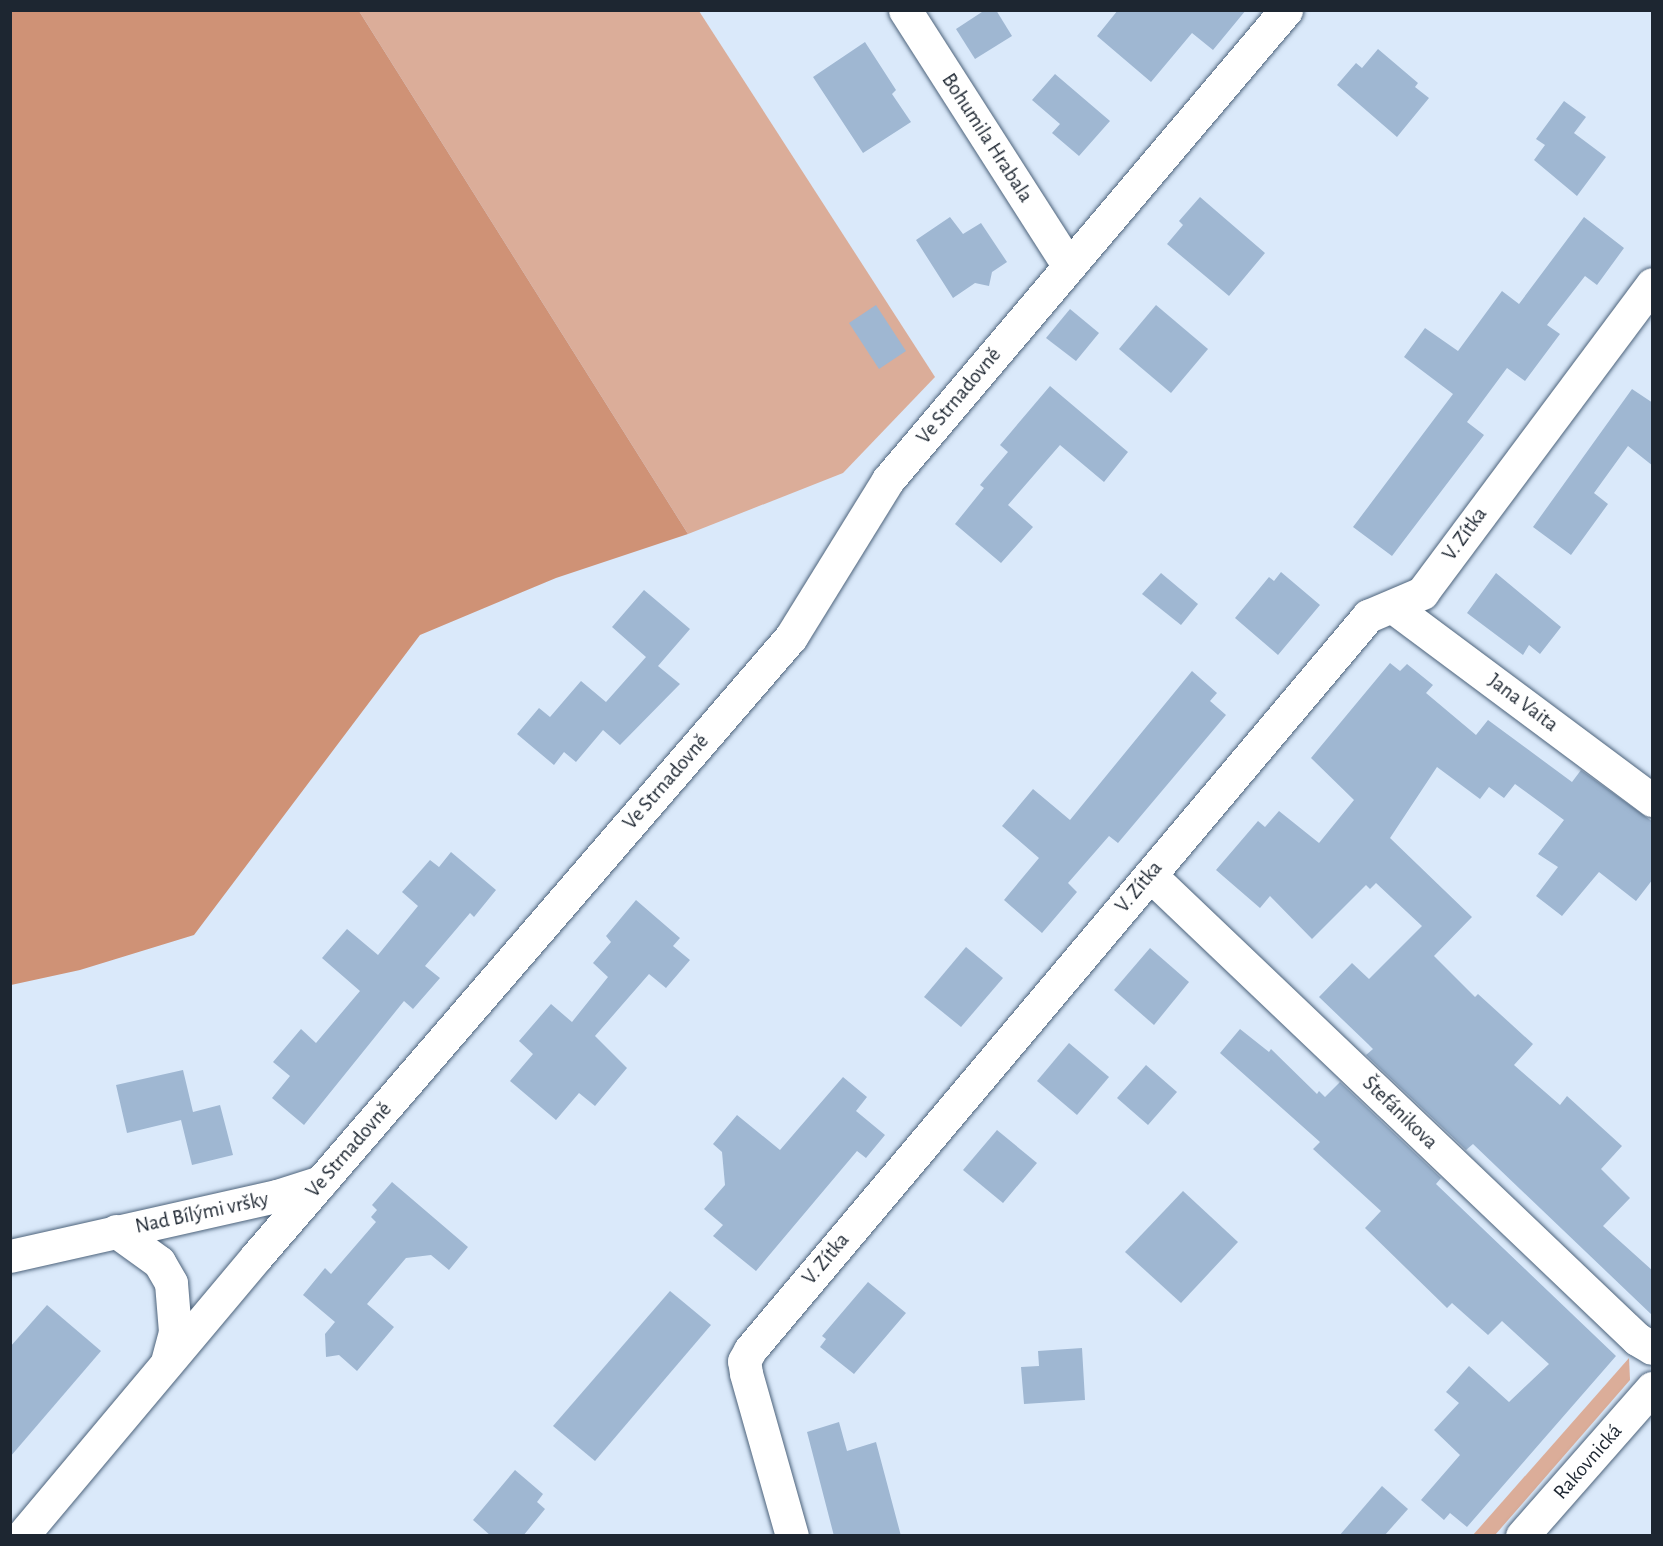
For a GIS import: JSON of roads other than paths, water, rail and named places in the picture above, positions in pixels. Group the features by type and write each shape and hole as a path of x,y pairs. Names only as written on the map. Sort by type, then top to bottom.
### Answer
{"street":[{"name":"Bohumila Hrabala","path":"905,10 1069,266"},
{"name":"Ve Strnadovně","path":"22,1536 321,1182 791,637 888,480 1286,10"},
{"name":"V. Zítka","path":"792,1536 746,1373 744,1361 750,1350 1368,616 1393,607 1422,592 1653,284"},
{"name":"Jana Vaita","path":"1393,607 1653,800"},
{"name":"Štefánikova","path":"1150,875 1637,1339 1653,1348"},
{"name":"Nad Bílými vršky","path":"10,1256 277,1196 321,1182"},
{"name":"Nad Bílými vršky","path":"116,1231 159,1262 171,1283 175,1332 167,1363"},
{"name":"Rakovnická","path":"1522,1536 1653,1388"}]}
